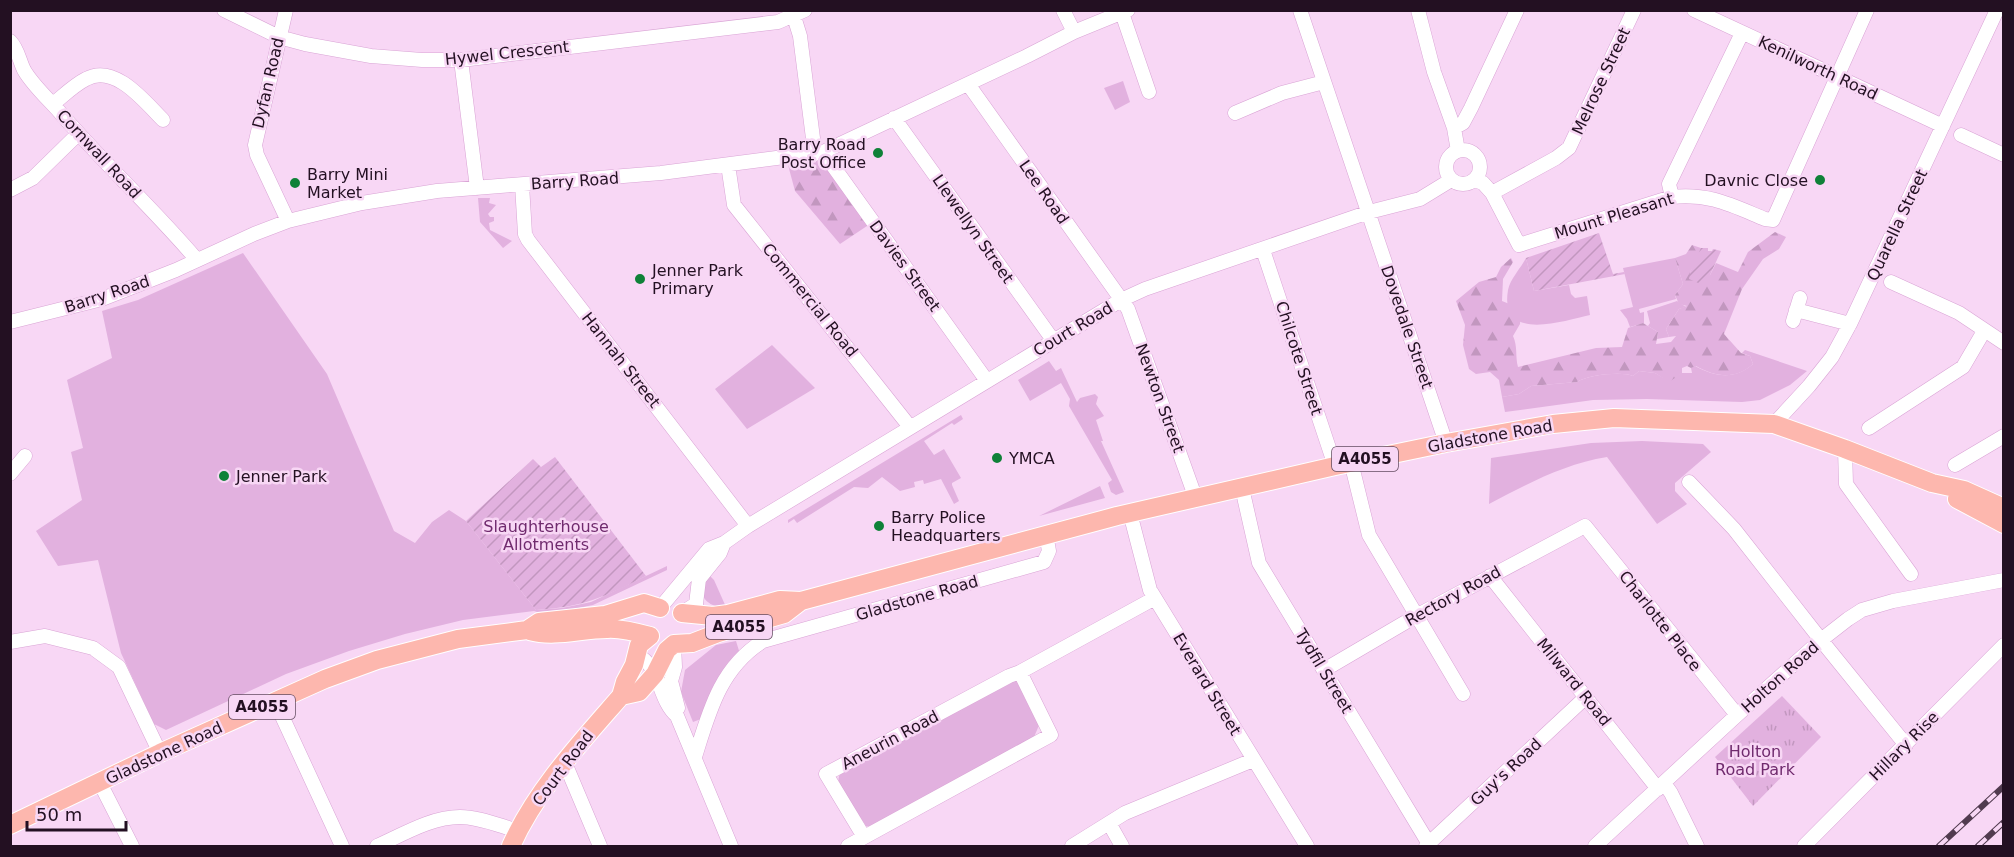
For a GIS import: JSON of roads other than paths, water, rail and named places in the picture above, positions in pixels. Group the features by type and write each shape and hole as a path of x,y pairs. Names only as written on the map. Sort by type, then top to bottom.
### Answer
{"main road":[{"name":"Gladstone Road","path":"674,644 692,643 784,614 801,602 1046,534 1343,464 1553,424 1614,418 1774,424 1845,448 1932,483 1964,490 2004,508"},
{"name":"Gladstone Road","path":"1932,483 2004,524"},
{"name":"Gladstone Road","path":"682,613 720,615 780,600 801,602"},
{"name":"Gladstone Road","path":"527,630 539,622 605,615 644,603 660,608"},
{"path":"660,608 671,607 682,613"},
{"name":"Court Road","path":"515,839 538,800 565,763 621,696 639,645 650,636 647,624 649,618 652,612 660,608"},
{"name":"Court Road","path":"621,696 639,692 655,674 668,650 685,631 686,625 682,613"},
{"name":"Gladstone Road","path":"10,825 275,701 346,671 402,652 458,639 527,630 543,634 610,628 635,631 650,636"},
{"path":"650,636 660,644 674,644"}],"street":[{"name":"Hywel Crescent","path":"224,10 279,37 305,44 370,56 423,60 460,60 728,29 778,22 797,12"},
{"name":"Dyfan Road","path":"286,10 255,145 257,155 288,221"},
{"path":"1063,10 1074,32"},
{"name":"Dovedale Street","path":"1300,10 1446,443"},
{"path":"1418,10 1434,72 1454,128 1458,151"},
{"path":"1454,128 1463,123 1517,10"},
{"name":"Melrose Street","path":"1492,192 1556,158 1569,148 1634,10"},
{"name":"Kenilworth Road","path":"1694,10 1943,126"},
{"path":"1837,77 1867,10"},
{"name":"Quarella Street","path":"1774,424 1832,357 1850,324 1997,10"},
{"path":"1125,11 1149,92"},
{"name":"Barry Road","path":"10,322 102,299 288,221 362,203 402,195 615,178 819,153 1074,32 1125,11"},
{"path":"797,12 819,153"},
{"path":"1672,197 1669,184 1743,33"},
{"name":"Cornwall Road","path":"10,41 25,71 78,134 141,198 196,260"},
{"path":"460,60 477,188"},
{"path":"53,104 86,79 97,74 122,82 163,120"},
{"name":"Mount Pleasant","path":"1492,192 1519,245 1672,197 1692,195 1717,199 1765,219 1773,220 1837,77"},
{"path":"1235,113 1282,93 1324,82"},
{"name":"Lee Road","path":"968,84 1120,300"},
{"name":"Llewellyn Street","path":"894,118 1053,340"},
{"path":"10,190 33,178 78,134"},
{"path":"1961,135 2004,155"},
{"path":"1474,180 1480,168 1477,158 1469,151 1458,151 1448,158 1446,169 1451,180 1461,184 1474,180 1483,183 1492,192"},
{"name":"Davies Street","path":"819,153 987,381"},
{"name":"Commercial Road","path":"728,165 734,205 910,427"},
{"name":"Court Road","path":"660,608 709,549 724,543 748,526 1120,300 1369,212 1419,199 1451,180"},
{"name":"Hannah Street","path":"522,185 525,234 528,240 748,526"},
{"name":"Chilcote Street","path":"1263,250 1369,535 1463,694"},
{"path":"1891,282 1959,313 2004,343"},
{"name":"Newton Street","path":"1120,300 1128,309 1196,499"},
{"path":"1797,309 1850,324"},
{"path":"1869,428 1963,368 1984,331"},
{"path":"1955,465 2004,436"},
{"path":"1845,448 1846,484 1911,574"},
{"path":"10,474 25,456"},
{"path":"1689,482 1734,529 1906,745"},
{"name":"Tydfil Street","path":"1242,488 1259,563 1427,845"},
{"name":"Everard Street","path":"1130,513 1150,590 1307,846"},
{"name":"Rectory Road","path":"1324,670 1416,616 1585,526"},
{"name":"Charlotte Place","path":"1585,526 1737,715"},
{"name":"Gladstone Road","path":"695,758 721,685 742,657 763,641 1044,562 1049,550 1046,534"},
{"name":"Court Road","path":"682,613 696,604 699,579 720,553 724,543"},
{"name":"Milward Road","path":"1490,576 1586,697 1661,786 1671,793 1697,846"},
{"name":"Holton Road","path":"1595,846 1737,715 1848,619 1870,608 1914,597 2004,580"},
{"name":"Aneurin Road","path":"864,837 826,774 1155,598"},
{"path":"10,642 45,636 93,648 119,667 160,753"},
{"path":"674,644 675,667 671,681 678,706 677,716"},
{"name":"Hillary Rise","path":"1804,846 2004,645"},
{"path":"637,655 644,658 650,665 670,710 677,716 731,846"},
{"path":"848,846 1051,735 1020,672"},
{"name":"Guy's Road","path":"1427,845 1586,697"},
{"path":"275,701 342,846"},
{"path":"1072,846 1125,813 1253,760"},
{"path":"565,763 600,846"},
{"path":"100,783 132,846"},
{"path":"377,846 440,820 461,817 488,822 515,839"},
{"path":"1109,823 1122,846"}],"railway":[{"path":"1939,846 2004,786"},
{"path":"1978,846 2004,822"}],"place":[{"name":"Barry Road Post Office","path":"878,153"},
{"name":"Davnic Close","path":"1820,180"},
{"name":"Barry Mini Market","path":"295,183"},
{"name":"Jenner Park Primary","path":"640,279"},
{"name":"YMCA","path":"997,458"},
{"name":"Jenner Park","path":"224,476"},
{"name":"Barry Police Headquarters","path":"879,526"}],"park label":[{"name":"Slaughterhouse Allotments","path":"546,535"},
{"name":"Holton Road Park","path":"1755,760"}]}
